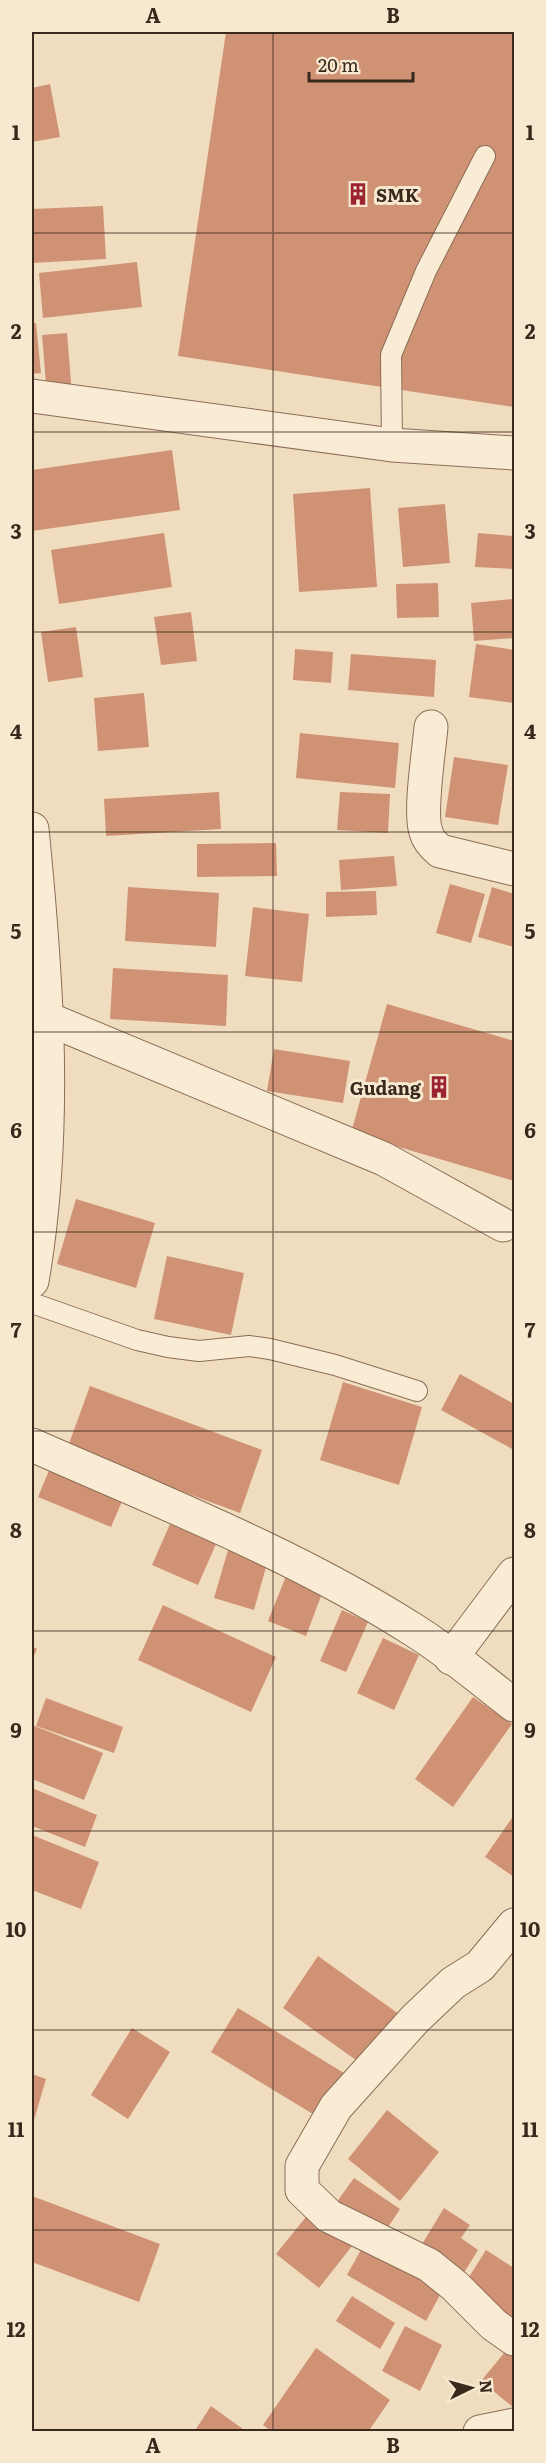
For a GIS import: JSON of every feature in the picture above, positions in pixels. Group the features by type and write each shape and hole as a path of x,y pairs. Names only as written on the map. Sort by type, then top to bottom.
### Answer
{"street":[{"path":"32,396 392,445 514,453"},
{"path":"431,728 423,815 426,832 432,843 440,851 514,869"},
{"path":"32,829 48,1019 47,1155 39,1240 32,1281"},
{"path":"48,1019 384,1159 503,1225"},
{"path":"32,1445 199,1518 333,1583 414,1629 514,1705"},
{"path":"452,1658 514,1574"},
{"path":"514,1925 480,1966 453,1983 415,2019 336,2107 302,2166 302,2190 329,2216 429,2265 455,2286 494,2325 514,2339"},
{"path":"480,2432 514,2425"}],"lane":[{"path":"392,445 391,355 426,271 485,156"},
{"path":"32,1303 137,1340 199,1351 249,1346 270,1349 335,1365 417,1391"}],"building":[{"name":"SMK","path":"226,32 514,32 514,407 178,356"},
{"path":"50,84 60,137 32,142 32,88"},
{"path":"103,206 106,259 32,263 32,209"},
{"path":"137,262 142,307 43,318 39,273"},
{"path":"32,323 36,323 41,373 32,374"},
{"path":"67,333 72,394 47,396 42,335"},
{"path":"172,450 180,510 32,531 32,470"},
{"path":"370,488 377,587 299,592 293,494"},
{"path":"445,504 450,563 403,567 398,508"},
{"path":"164,533 172,587 59,604 51,550"},
{"path":"478,533 514,536 514,569 475,567"},
{"path":"438,583 439,617 397,618 396,584"},
{"path":"514,599 514,638 474,641 471,603"},
{"path":"191,612 197,661 161,665 154,617"},
{"path":"76,627 83,677 48,682 41,632"},
{"path":"476,644 514,650 514,703 469,697"},
{"path":"295,649 333,652 331,683 293,680"},
{"path":"351,654 436,660 434,697 348,690"},
{"path":"144,693 149,747 98,751 94,698"},
{"path":"300,733 399,743 395,788 296,778"},
{"path":"454,757 508,765 498,825 445,817"},
{"path":"219,792 221,829 106,836 104,799"},
{"path":"340,792 390,794 388,833 337,830"},
{"path":"276,843 277,876 197,877 197,844"},
{"path":"394,856 397,886 341,890 339,860"},
{"path":"450,884 485,894 471,943 436,933"},
{"path":"128,887 219,893 216,947 125,941"},
{"path":"492,887 514,894 514,947 478,937"},
{"path":"376,891 377,915 326,917 326,892"},
{"path":"253,907 309,914 302,982 245,976"},
{"path":"113,968 228,975 226,1026 110,1019"},
{"name":"Gudang","path":"387,1004 514,1041 514,1181 351,1133"},
{"path":"274,1049 350,1061 343,1103 267,1091"},
{"path":"76,1199 155,1223 136,1288 57,1264"},
{"path":"167,1256 244,1273 231,1335 154,1319"},
{"path":"460,1374 514,1404 514,1450 441,1410"},
{"path":"343,1382 422,1407 399,1485 320,1460"},
{"path":"90,1386 262,1450 240,1513 67,1449"},
{"path":"50,1468 123,1499 111,1527 38,1497"},
{"path":"170,1524 216,1544 198,1585 152,1565"},
{"path":"228,1550 268,1560 254,1610 214,1598"},
{"path":"286,1576 323,1591 306,1636 268,1621"},
{"path":"163,1605 276,1657 251,1712 138,1660"},
{"path":"342,1610 368,1622 346,1672 320,1661"},
{"path":"383,1638 419,1655 394,1710 357,1693"},
{"path":"32,1646 37,1649 32,1660"},
{"path":"473,1697 512,1724 453,1807 415,1779"},
{"path":"46,1698 123,1727 114,1753 36,1726"},
{"path":"32,1725 103,1753 84,1800 32,1779"},
{"path":"32,1788 97,1815 85,1847 32,1826"},
{"path":"514,1815 514,1877 485,1857"},
{"path":"32,1835 99,1862 81,1909 32,1890"},
{"path":"318,1956 403,2017 367,2068 283,2008"},
{"path":"238,2008 352,2078 326,2122 211,2052"},
{"path":"132,2028 170,2052 128,2119 91,2095"},
{"path":"32,2074 46,2079 34,2120 32,2119"},
{"path":"387,2110 439,2152 400,2201 348,2159"},
{"path":"354,2178 400,2209 381,2238 334,2206"},
{"path":"32,2196 160,2244 139,2302 32,2262"},
{"path":"314,2207 356,2241 319,2288 276,2254"},
{"path":"444,2208 470,2225 461,2238 478,2250 462,2276 419,2249"},
{"path":"368,2237 447,2282 426,2321 347,2275"},
{"path":"486,2250 514,2268 514,2321 462,2288"},
{"path":"352,2296 395,2323 380,2349 336,2321"},
{"path":"405,2326 442,2345 420,2391 382,2371"},
{"path":"513,2342 514,2344 514,2408 481,2381"},
{"path":"316,2348 390,2400 368,2432 272,2432 263,2425"},
{"path":"211,2406 247,2432 194,2432"}],"place":[{"name":"SMK","path":"358,194"},
{"name":"Gudang","path":"439,1087"}]}
